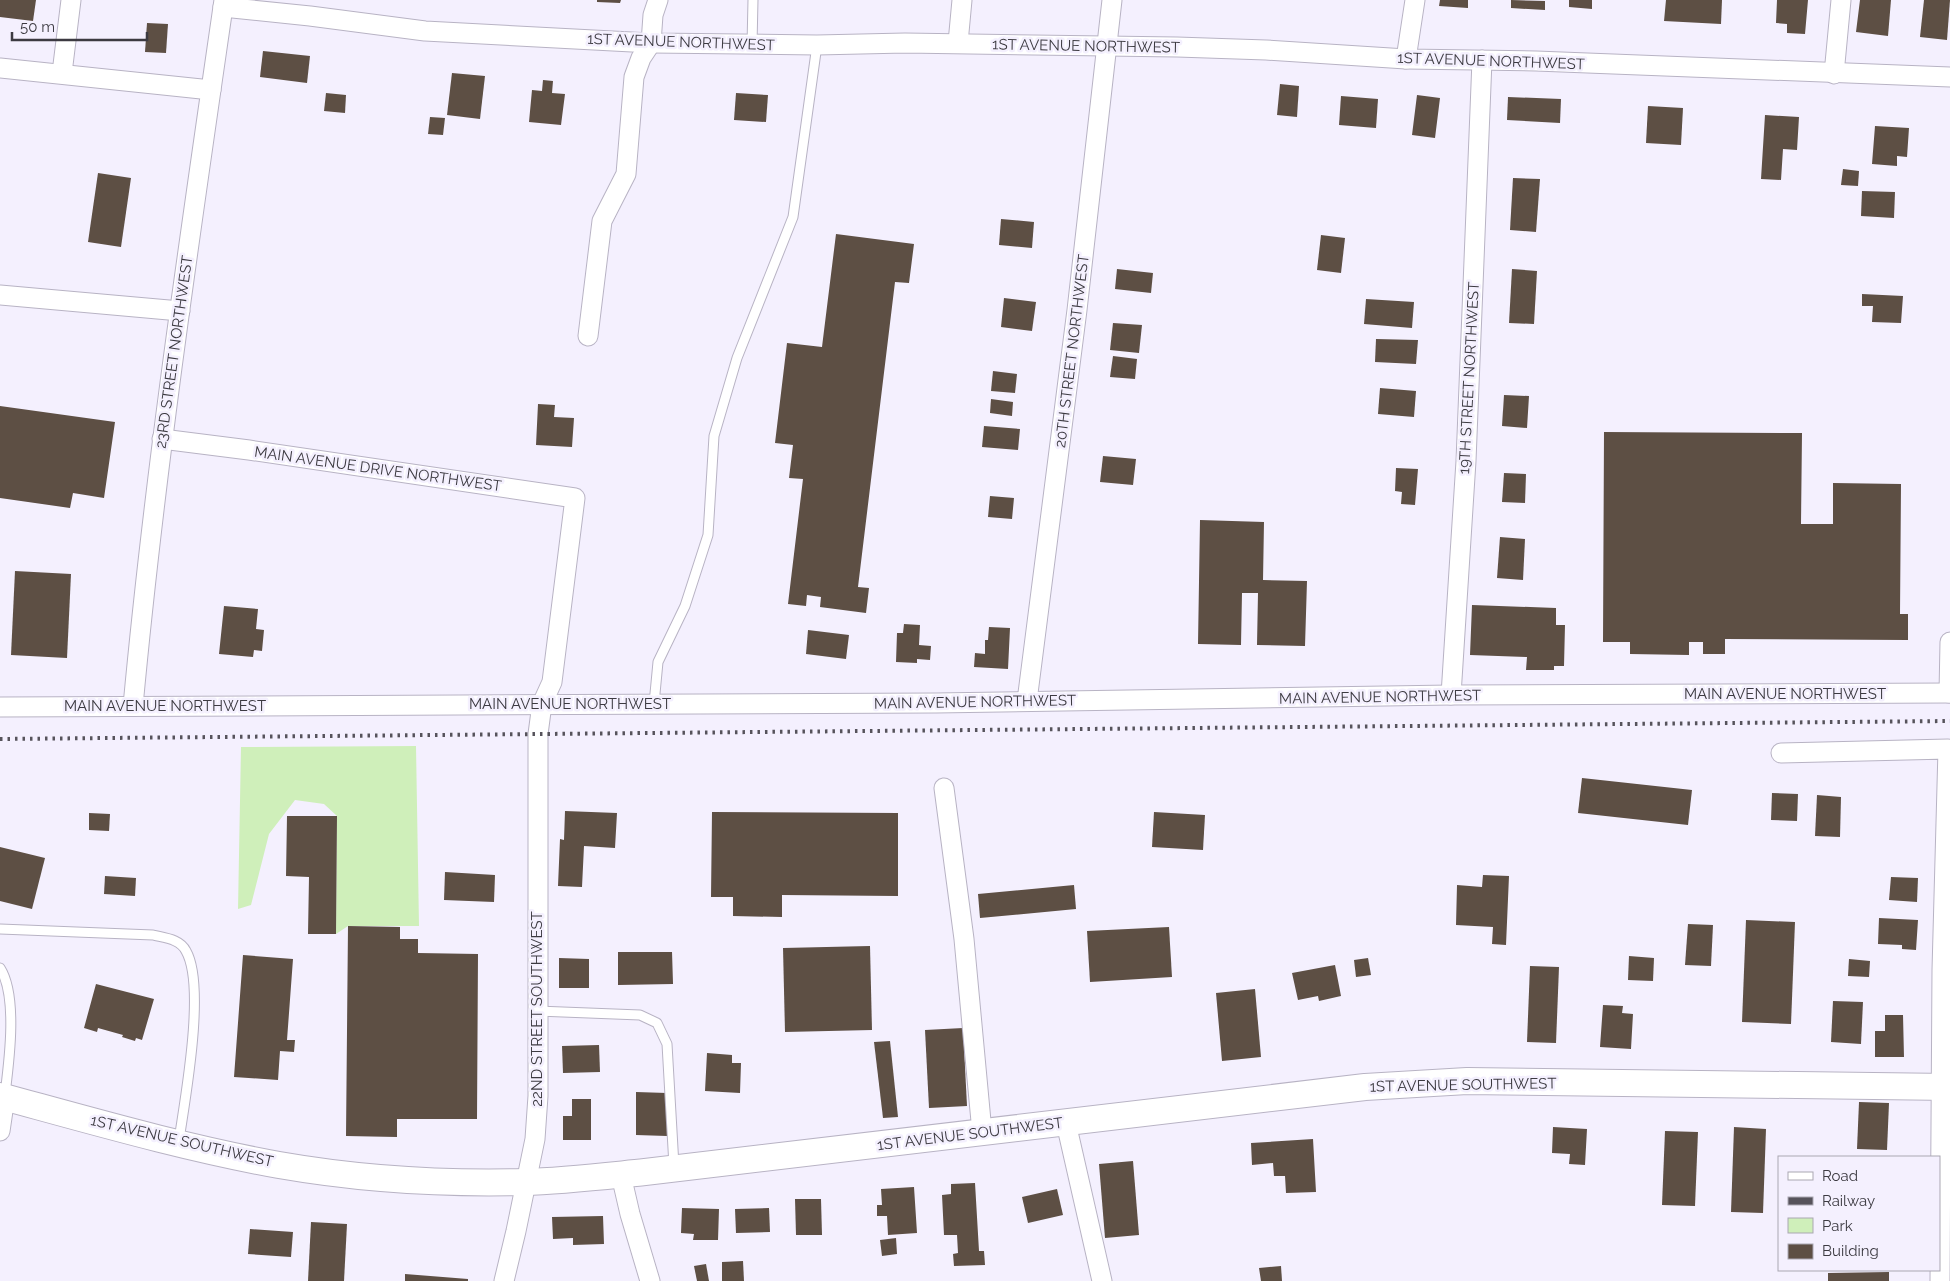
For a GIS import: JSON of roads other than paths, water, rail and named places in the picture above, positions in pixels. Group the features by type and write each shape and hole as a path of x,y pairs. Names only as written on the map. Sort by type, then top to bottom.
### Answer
{"main road":[{"name":"1ST AVENUE SOUTHWEST","path":"2,1097 179,1143 280,1165 342,1174 459,1182 526,1182 621,1174 1366,1087 1424,1082 1946,1087"}],"street":[{"path":"62,73 71,0"},
{"path":"588,336 602,221 626,174 634,77 641,58 651,43 653,15 658,0"},
{"path":"958,43 962,0"},
{"name":"20TH STREET NORTHWEST","path":"1027,702 1078,310 1112,0"},
{"path":"1406,59 1415,0"},
{"path":"1834,74 1841,0"},
{"name":"1ST AVENUE NORTHWEST","path":"224,4 425,31 651,43 752,45 958,43 1266,50 1406,59 1482,60 1950,77"},
{"name":"23RD STREET NORTHWEST","path":"133,706 143,598 162,440 224,4"},
{"name":"19TH STREET NORTHWEST","path":"1451,695 1466,461 1482,60"},
{"path":"0,68 211,90"},
{"path":"0,295 180,311"},
{"name":"MAIN AVENUE DRIVE NORTHWEST","path":"162,440 249,450 575,498 572,516"},
{"name":"22ND STREET SOUTHWEST","path":"504,1281 535,1139 538,1096 538,734 542,704 552,682 572,516"},
{"path":"1950,642 1950,693"},
{"name":"MAIN AVENUE NORTHWEST","path":"0,708 1027,702 1451,695 1950,693"},
{"path":"1782,753 1948,749 1942,970 1946,1087 1940,1281"},
{"path":"944,788 964,939 982,1132"},
{"path":"0,1131 2,1097"},
{"path":"1066,1122 1102,1281"},
{"path":"621,1174 630,1214 650,1281"}],"lane":[{"path":"752,45 753,0"},
{"path":"654,704 658,662 685,606 708,535 714,436 737,358 793,217 817,45"},
{"path":"0,929 153,935 177,941 186,950 192,968 194,1003 190,1066 179,1143"},
{"path":"0,968 8,989 10,1014 9,1061 2,1097"},
{"path":"537,1010 640,1015 657,1023 667,1044 674,1168"}],"railway":[{"path":"0,739 1950,721"}]}
